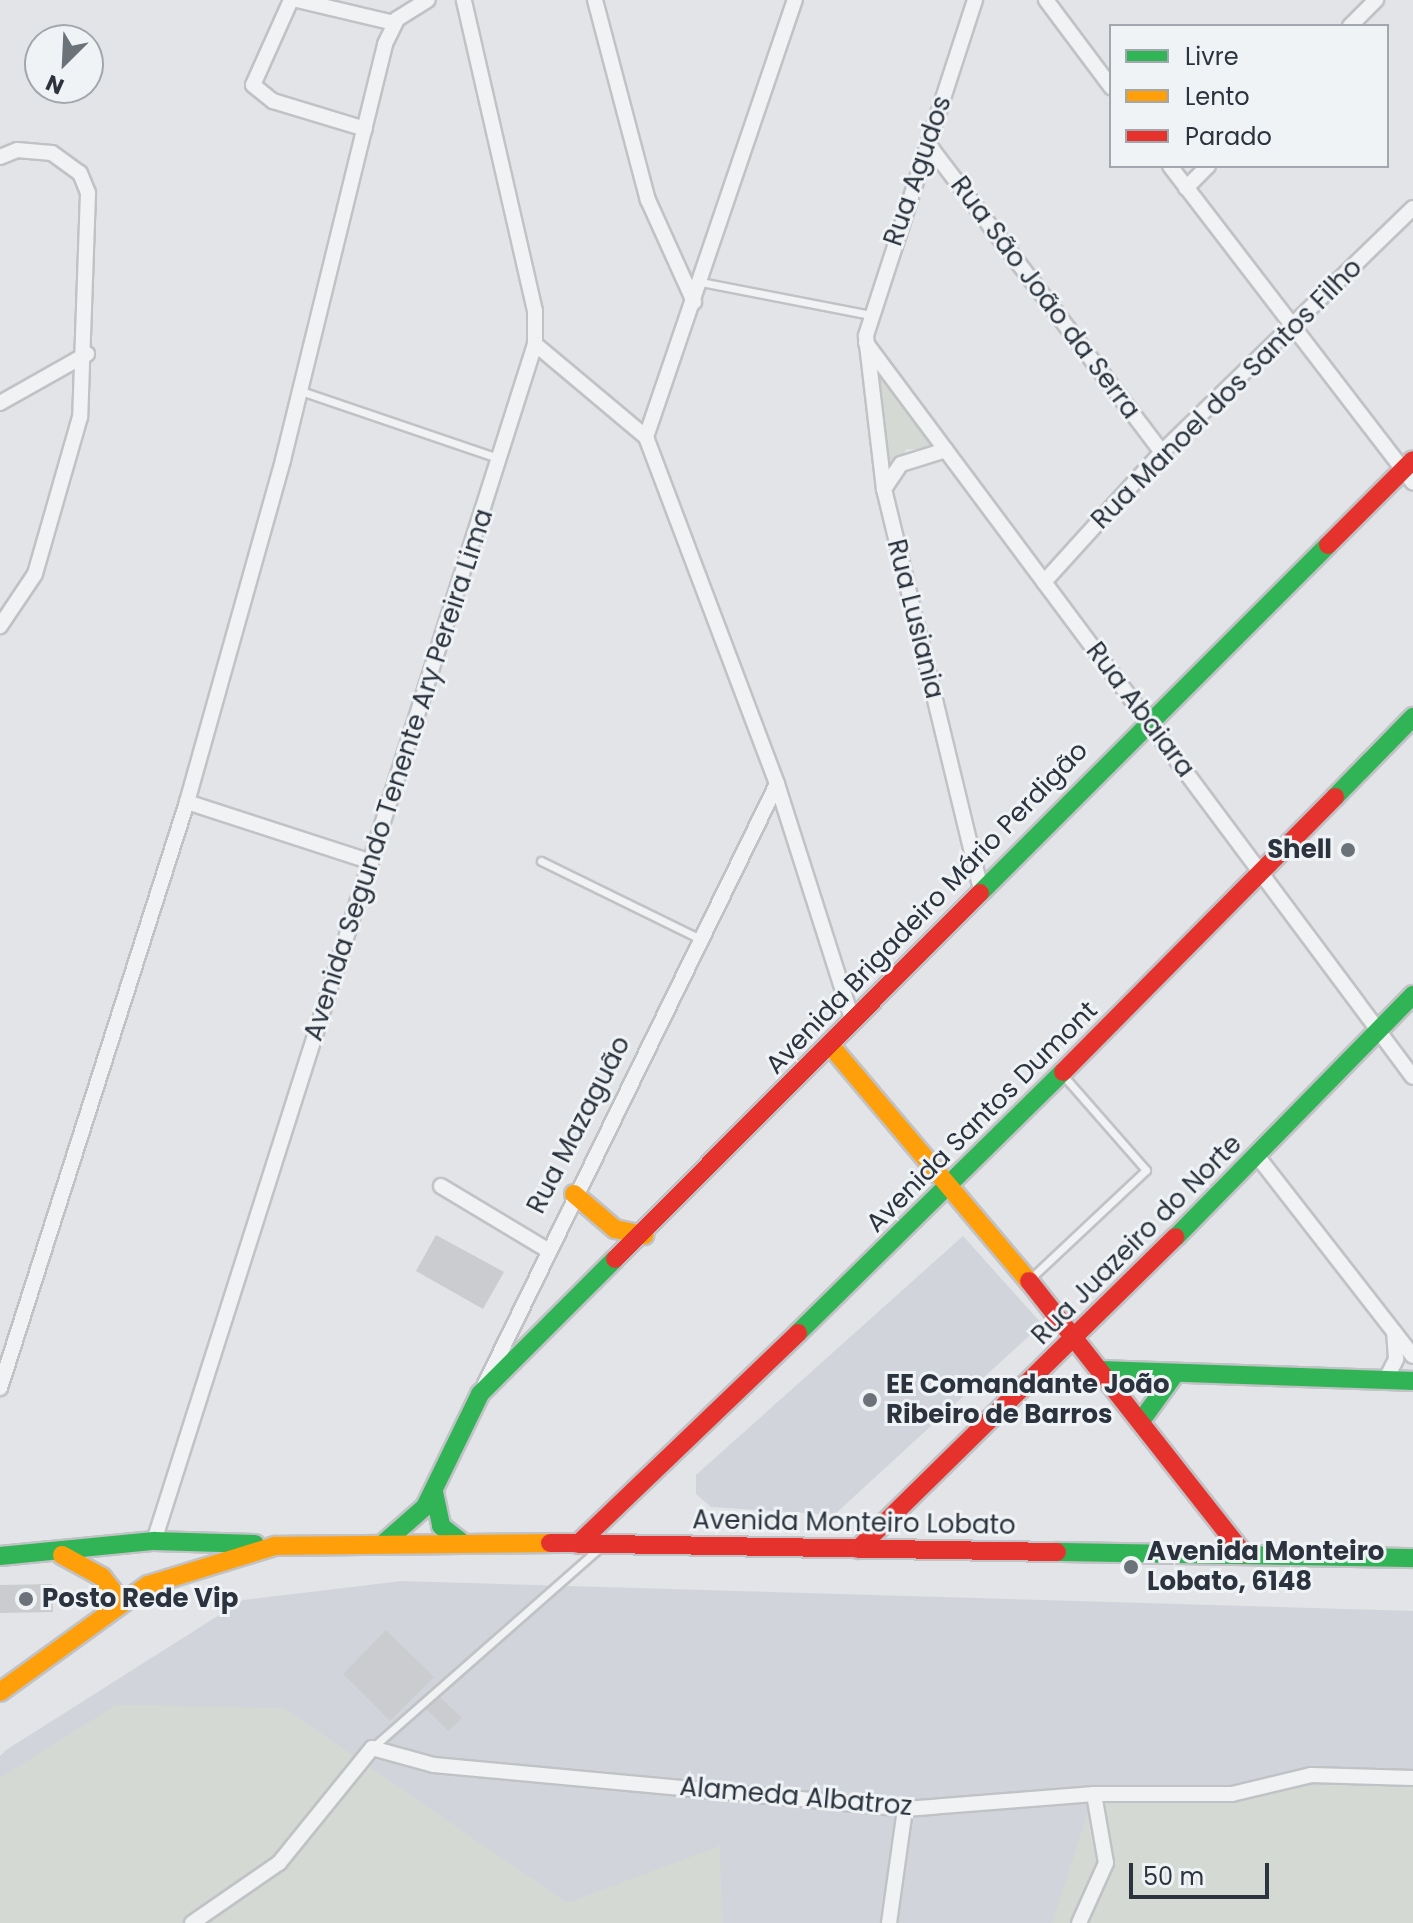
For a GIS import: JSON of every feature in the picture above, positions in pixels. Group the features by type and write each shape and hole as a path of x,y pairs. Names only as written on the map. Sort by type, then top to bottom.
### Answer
{"main road":[{"name":"Avenida Brigadeiro Mário Perdigão","path":"480,1394 644,1235 1149,720 1410,471"},
{"name":"Avenida Santos Dumont","path":"578,1544 953,1184 1413,717"},
{"name":"Rua Juazeiro do Norte","path":"858,1549 1258,1157 1413,995"},
{"path":"830,1045 953,1184 1244,1554"},
{"path":"574,1194 615,1229 644,1235"},
{"path":"1102,1370 1413,1381"},
{"path":"1141,1421 1175,1374"},
{"name":"Rua Mazaguão","path":"385,1542 414,1521 434,1492 480,1394"},
{"path":"434,1492 441,1526 460,1541"},
{"path":"0,1556 59,1554 154,1541 275,1546"},
{"name":"Avenida Monteiro Lobato","path":"121,1601 294,1549 385,1542 1413,1558"},
{"name":"Avenida Monteiro Lobato","path":"121,1601 177,1571 275,1546 294,1549"},
{"path":"0,1692 121,1601 89,1567 59,1554"}],"street":[{"path":"291,0 253,85 273,101 365,129"},
{"path":"297,0 394,23"},
{"path":"1,1384 187,802 394,23 428,0"},
{"name":"Avenida Segundo Tenente Ary Pereira Lima","path":"154,1541 535,344 535,311 464,0"},
{"path":"595,0 648,200 694,302"},
{"path":"646,437 795,0"},
{"name":"Rua Agudos","path":"866,343 870,315 975,0"},
{"path":"1046,0 1109,84"},
{"path":"1352,24 1376,0"},
{"name":"Rua São João da Serra","path":"928,144 1162,452"},
{"path":"0,157 17,150 52,153 80,173 88,193 87,354 80,417 47,537 21,602 0,626"},
{"path":"1171,168 1410,471"},
{"path":"1186,188 1206,168"},
{"name":"Rua Manoel dos Santos Filho","path":"1044,582 1162,452 1413,208"},
{"name":"Rua Abaiara","path":"866,343 1413,1077"},
{"name":"Rua Lusiania","path":"866,343 884,489 981,891"},
{"path":"535,344 646,437 777,784 853,1022"},
{"path":"0,403 87,354"},
{"path":"884,489 901,464 946,450"},
{"name":"Rua Mazaguão","path":"480,1394 546,1249 777,784"},
{"path":"187,802 372,862"},
{"path":"1258,1157 1413,1356"},
{"path":"441,1186 546,1249"},
{"path":"1385,1381 1396,1359 1394,1332"},
{"path":"192,1923 279,1863 372,1748"},
{"name":"Alameda Albatroz","path":"372,1748 434,1765 905,1809 1094,1794 1232,1794 1311,1775 1413,1778"},
{"path":"1079,1923 1106,1863 1094,1794"},
{"path":"889,1923 905,1809"}],"lane":[{"path":"701,282 870,315"},
{"path":"298,390 500,459"},
{"path":"541,861 700,939"},
{"path":"1029,1280 1146,1170 1062,1074"},
{"path":"372,1748 603,1545"}],"shaded area":[{"path":"879,370 940,450 907,449 887,473"},
{"name":"EE Comandante João Ribeiro de Barros","path":"963,1236 1042,1324 834,1515 711,1507 696,1494 696,1475"},
{"path":"402,1581 1413,1611 1413,1923 0,1923 0,1756 6,1750 243,1600"},
{"path":"116,1705 284,1708 567,1903 720,1846 722,1923 0,1923 0,1778"},
{"path":"1413,1782 1413,1923 1052,1923 1094,1794"}],"building":[{"path":"436,1235 504,1272 483,1309 416,1271"},
{"name":"Posto Rede Vip","path":"52,1584 53,1612 0,1613 0,1585"},
{"path":"386,1630 434,1677 390,1721 343,1674"},
{"path":"440,1697 462,1718 448,1731 426,1709"}],"traffic: fast":[{"path":"980,893 1328,545"},
{"path":"1335,797 1413,717"},
{"path":"1176,1237 1413,995"},
{"path":"798,1333 1063,1072"},
{"path":"385,1542 425,1507 480,1394 615,1259"},
{"path":"1102,1370 1413,1381"},
{"path":"1141,1421 1175,1374"},
{"path":"434,1492 441,1526 460,1541"},
{"path":"0,1556 154,1541 255,1544"},
{"path":"1057,1552 1413,1558"}],"traffic: slow":[{"path":"830,1045 1029,1281"},
{"path":"574,1194 615,1229 644,1235"},
{"path":"0,1692 148,1585 275,1546 550,1543"},
{"path":"62,1555 102,1577 121,1601"}],"traffic: jam":[{"path":"1328,545 1413,460"},
{"path":"1063,1072 1335,797"},
{"path":"615,1259 980,893"},
{"path":"858,1549 1176,1237"},
{"path":"1029,1281 1244,1554"},
{"path":"578,1544 798,1333"},
{"path":"550,1543 1057,1552"}],"place":[{"name":"Shell","path":"1348,850"},
{"name":"EE Comandante João Ribeiro de Barros","path":"870,1400"},
{"name":"Avenida Monteiro Lobato, 6148","path":"1131,1567"},
{"name":"Posto Rede Vip","path":"26,1599"}]}
